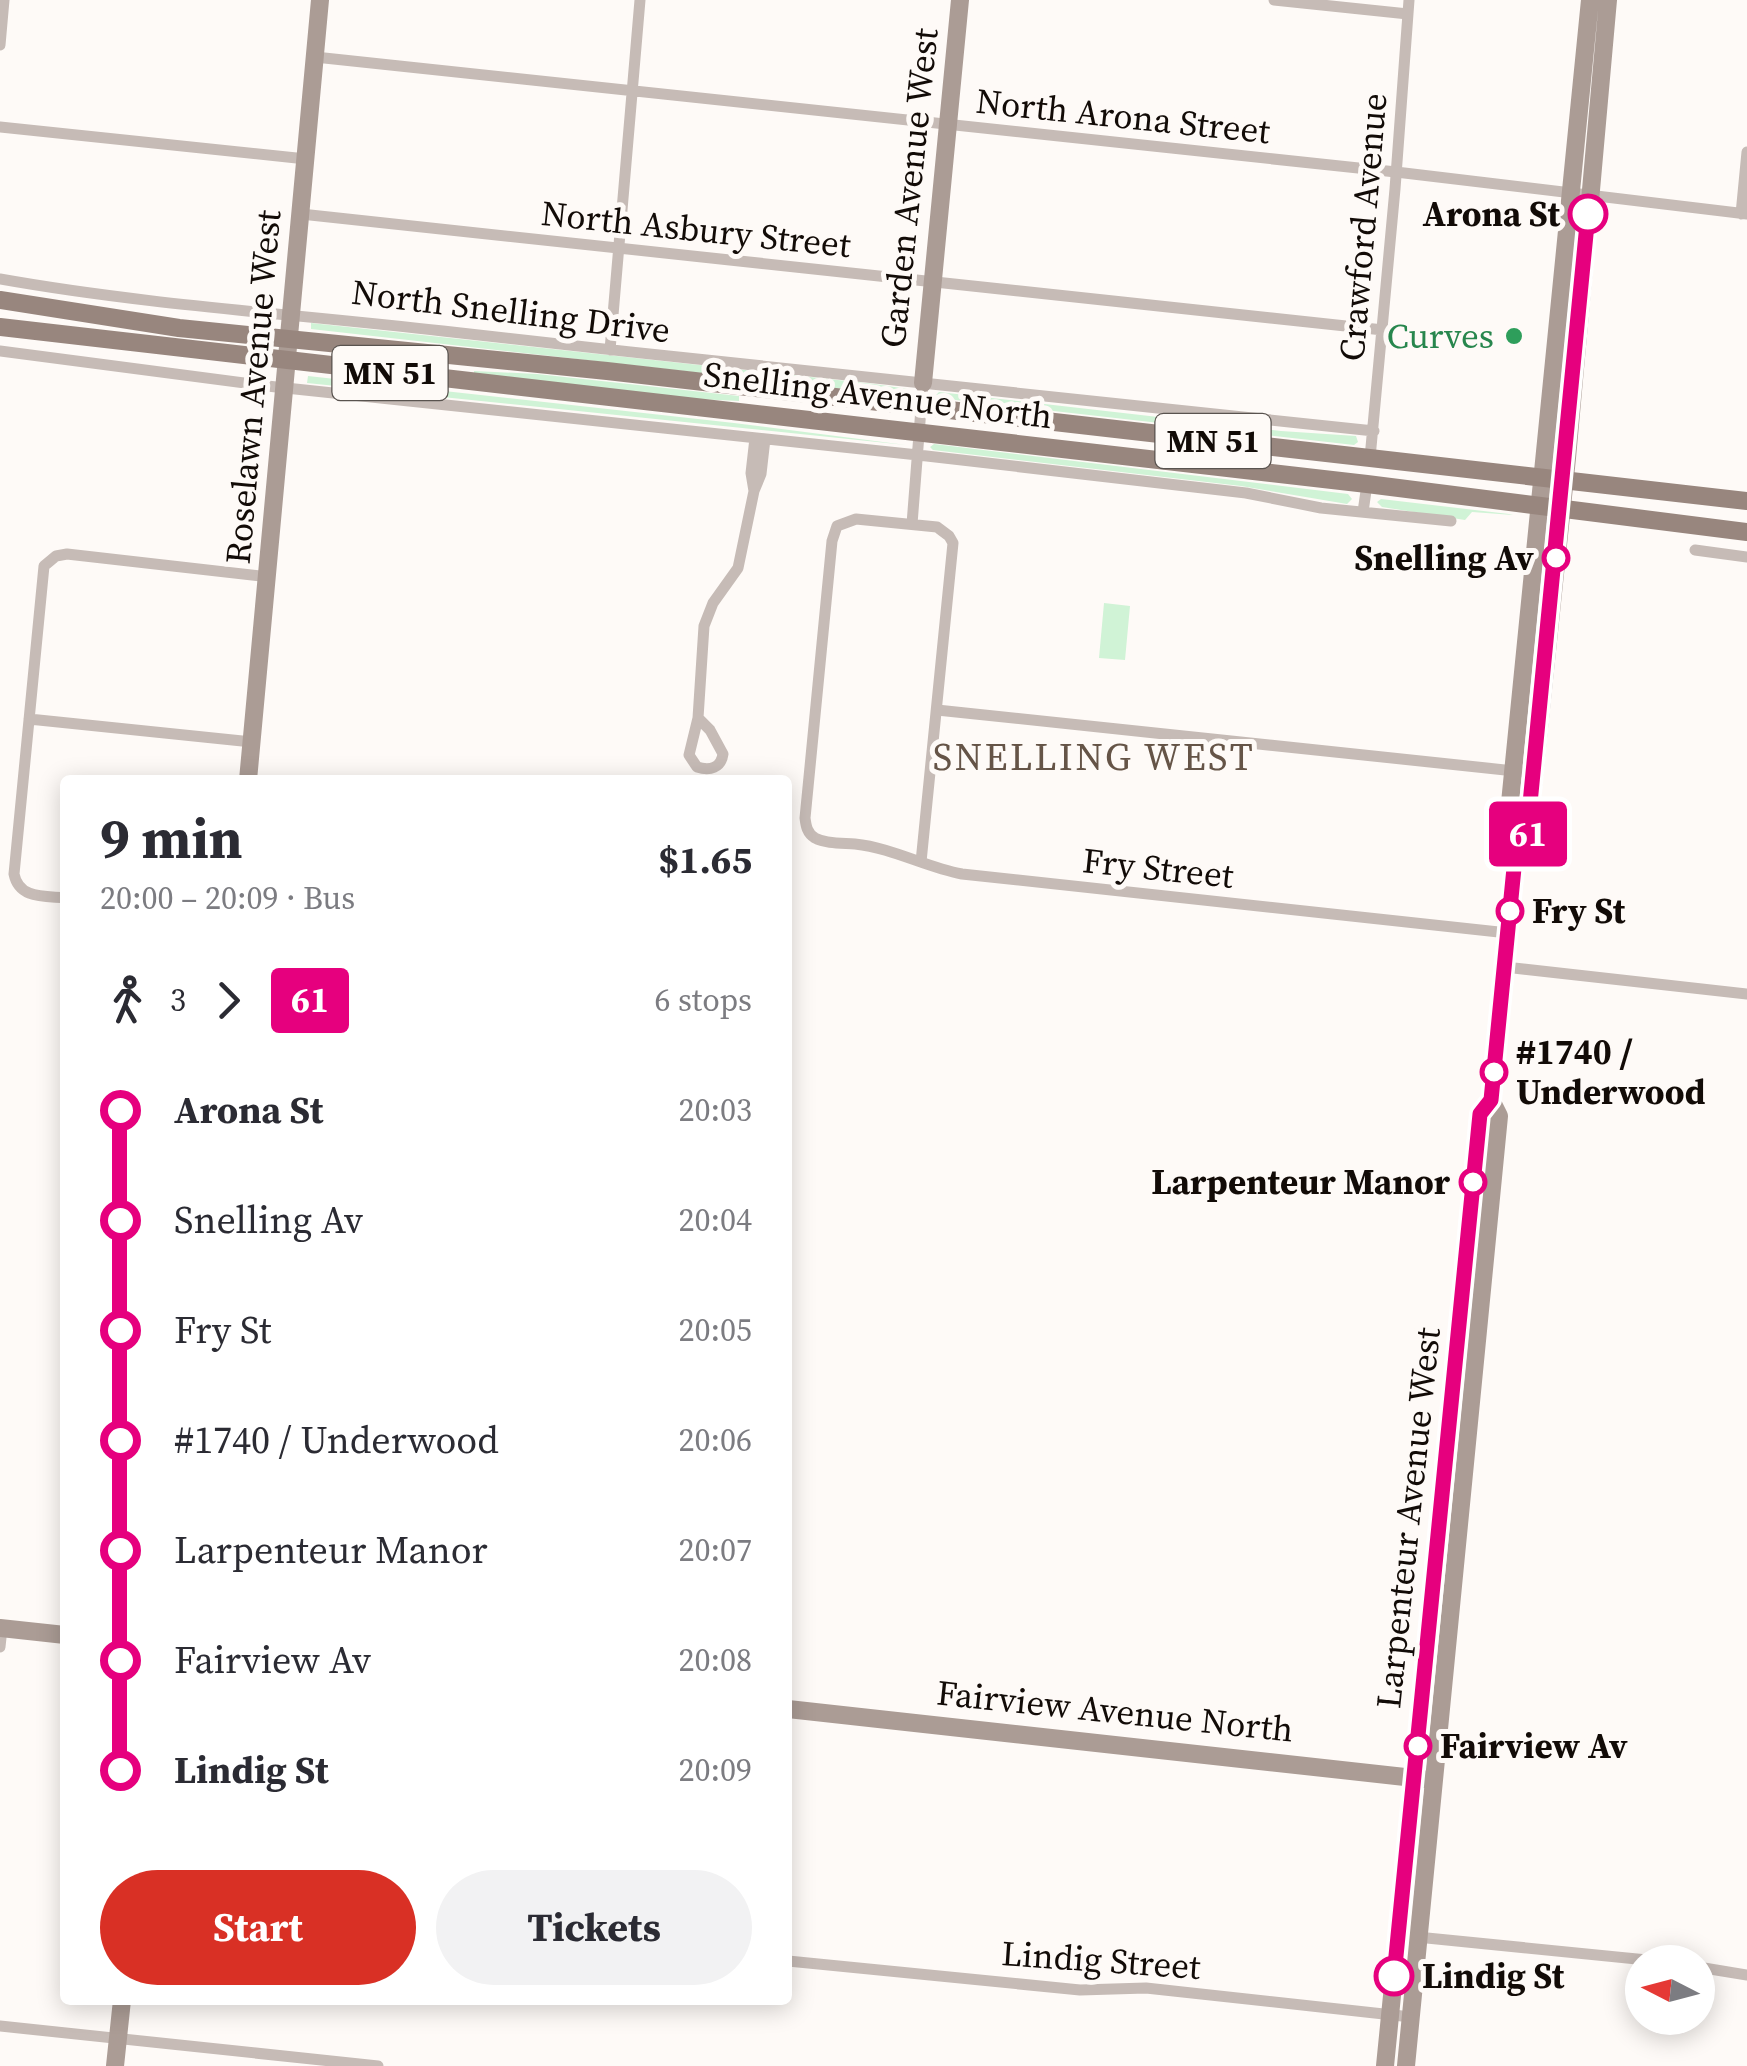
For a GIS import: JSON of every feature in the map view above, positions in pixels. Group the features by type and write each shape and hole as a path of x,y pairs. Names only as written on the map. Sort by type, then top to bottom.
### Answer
{"main road":[{"name":"Roselawn Avenue West","path":"249,775 320,0"},
{"name":"Garden Avenue West","path":"923,383 960,0"},
{"name":"Larpenteur Avenue West","path":"1385,2066 1480,1114 1491,1100 1515,858 1526,844 1564,480 1590,0"},
{"name":"Larpenteur Avenue West","path":"1515,858 1506,843 1545,476 1608,0"},
{"name":"Snelling Avenue North","path":"0,300 179,328 607,371 1747,500"},
{"name":"Snelling Avenue North","path":"0,328 1324,478 1747,532"},
{"path":"1324,478 1363,471 1370,458"},
{"name":"Larpenteur Avenue West","path":"1406,2066 1500,1116 1491,1100"},
{"path":"1450,1420 1471,1422"},
{"path":"1,1635 60,1635"},
{"name":"Fairview Avenue North","path":"792,1709 1435,1780"},
{"path":"116,2066 121,2005"}],"street":[{"path":"0,45 4,0"},
{"path":"610,350 640,0"},
{"path":"1274,0 1408,14"},
{"name":"Crawford Avenue","path":"1370,458 1409,0"},
{"name":"North Arona Street","path":"315,57 1396,172 1744,214"},
{"path":"0,127 306,160"},
{"path":"1744,214 1747,152"},
{"name":"North Asbury Street","path":"301,214 1383,330"},
{"name":"North Snelling Drive","path":"0,279 136,298 1374,430"},
{"path":"0,351 286,387 1246,493 1307,506 1451,521"},
{"path":"922,862 953,542 936,527 912,524 923,383"},
{"path":"698,718 704,626 713,603 738,568 754,491 751,473 760,438"},
{"path":"1364,512 1367,484"},
{"name":"Fry Street","path":"912,524 850,519 833,533 804,818 809,833 818,839 882,848 948,871 990,878 1508,933"},
{"path":"1694,550 1747,556"},
{"path":"60,897 25,893 15,882 42,573 56,556 67,554 268,577"},
{"path":"937,710 1534,774"},
{"path":"28,719 252,742"},
{"path":"1505,967 1747,994"},
{"path":"1417,1937 1625,1958"},
{"name":"Lindig Street","path":"792,1961 1080,1990 1146,1988 1411,2017"},
{"path":"1715,1970 1747,1975"},
{"path":"0,2026 378,2066"}],"green space":[{"path":"311,323 874,384 908,389 909,393 906,396 311,329"},
{"path":"474,371 739,396 739,401 474,376"},
{"path":"308,376 734,423 906,445 307,383"},
{"path":"939,392 1356,436 1358,442 1354,445 938,398"},
{"path":"934,444 1348,494 1352,499 1347,504 1241,486 933,450 930,447"},
{"path":"1381,499 1513,515 1472,512 1465,520 1382,507 1377,502"},
{"path":"1104,603 1130,606 1125,660 1099,658"}],"bus line":[{"name":"61","path":"1394,1976 1480,1114 1491,1100 1515,858 1526,844 1588,214"}],"place":[{"name":"Arona St","path":"1588,214"},
{"name":"Curves","path":"1514,336"},
{"name":"Snelling Av","path":"1556,558"},
{"name":"Fry St","path":"1510,911"},
{"name":"#1740 / Underwood","path":"1494,1072"},
{"name":"Larpenteur Manor","path":"1473,1182"},
{"name":"Fairview Av","path":"1418,1746"},
{"name":"Lindig St","path":"1394,1976"}],"district":[{"name":"SNELLING WEST","path":"1094,757"}]}
